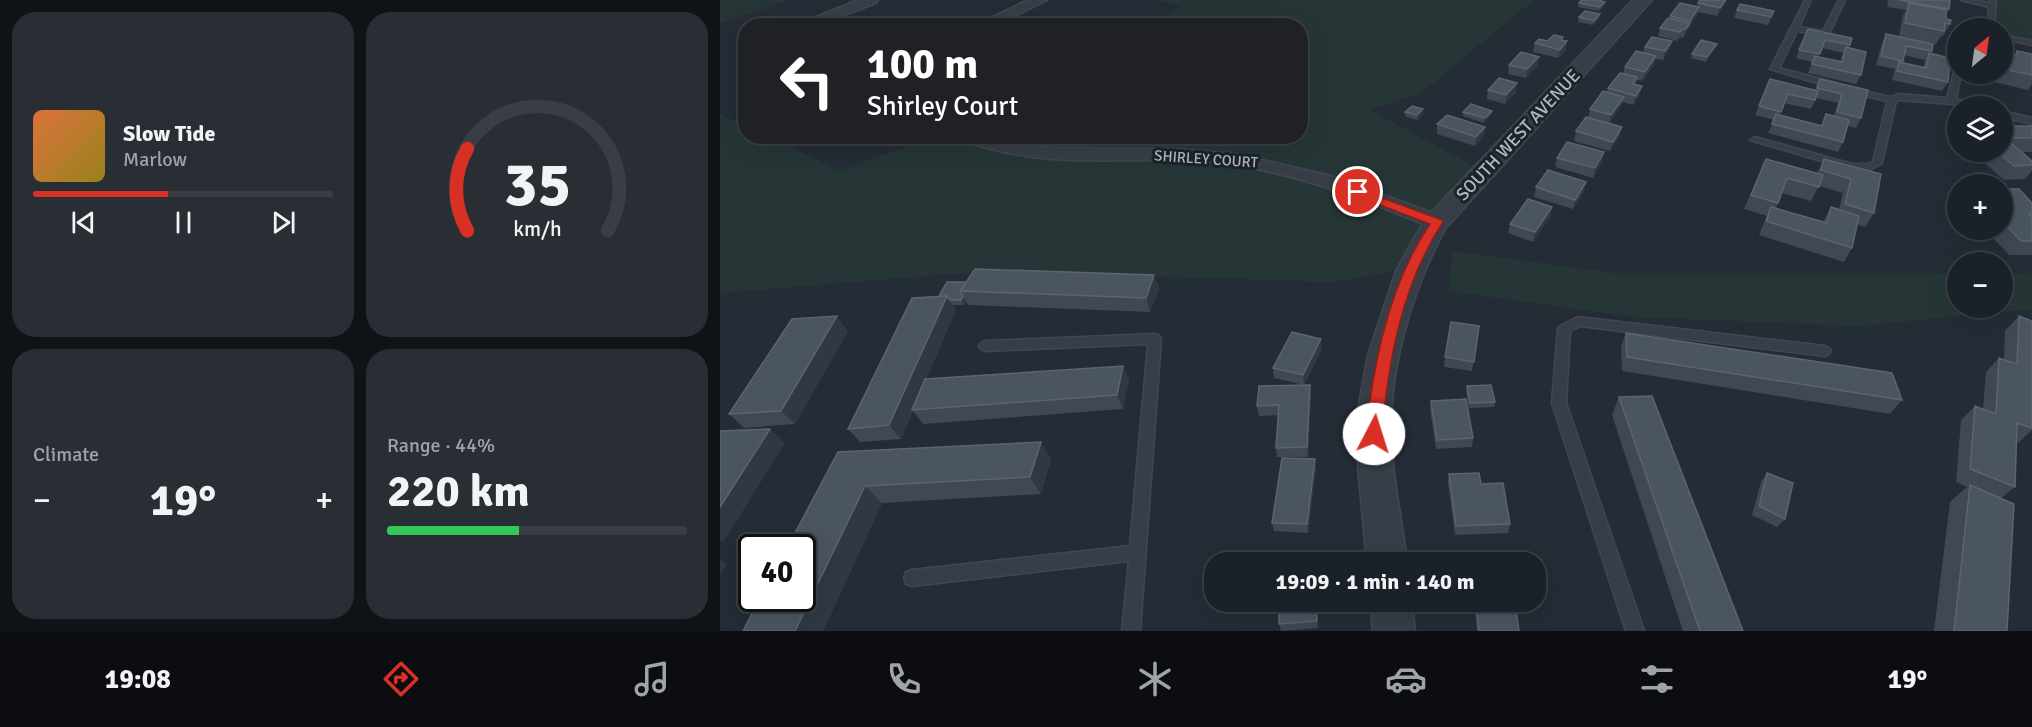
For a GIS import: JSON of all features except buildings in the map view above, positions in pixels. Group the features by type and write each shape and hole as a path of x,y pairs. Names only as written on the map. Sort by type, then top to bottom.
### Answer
{"street":[{"path":"823,18 871,0"},
{"path":"999,18 1040,0"},
{"name":"SOUTH WEST AVENUE","path":"1386,552 1374,434 1378,390 1385,350 1410,274 1423,244 1437,222 1642,0"},
{"name":"SHIRLEY COURT","path":"991,144 1040,152 1206,156 1260,162 1328,181 1437,222"},
{"path":"1392,612 1394,631"}],"lane":[{"path":"1808,0 1774,69 1837,86"},
{"path":"1794,28 1824,34 1842,0"},
{"path":"1964,0 1993,3 1992,18"},
{"path":"2013,39 2032,43"},
{"path":"2013,56 2032,60"},
{"path":"1848,89 1892,99 1899,97 1947,101"},
{"path":"1755,140 1852,167 1870,167 1877,163 1892,99"},
{"path":"2013,117 2032,121"},
{"path":"1635,631 1559,403 1564,329 1578,321 1825,351"},
{"path":"985,346 1155,339 1131,631"},
{"path":"912,578 1137,553"}],"shaded area":[{"path":"720,0 789,0 720,24"},
{"path":"1158,0 1534,0 1420,94 1369,109 1484,172 1394,271 1334,282 987,271 720,293 720,114 738,123 738,144 783,144 839,170 915,144 1308,144 1308,18 1160,18 1181,7"},
{"path":"1994,0 2032,0 2032,44 2013,40 2013,18 1993,18"},
{"path":"1453,251 1613,273 1947,273 1947,317 1858,326 1634,317 1448,291"},
{"path":"2013,273 2032,273 2032,309 2013,311"}],"route":[{"path":"1358,192 1437,222 1423,244 1410,274 1385,350 1374,434"}]}
